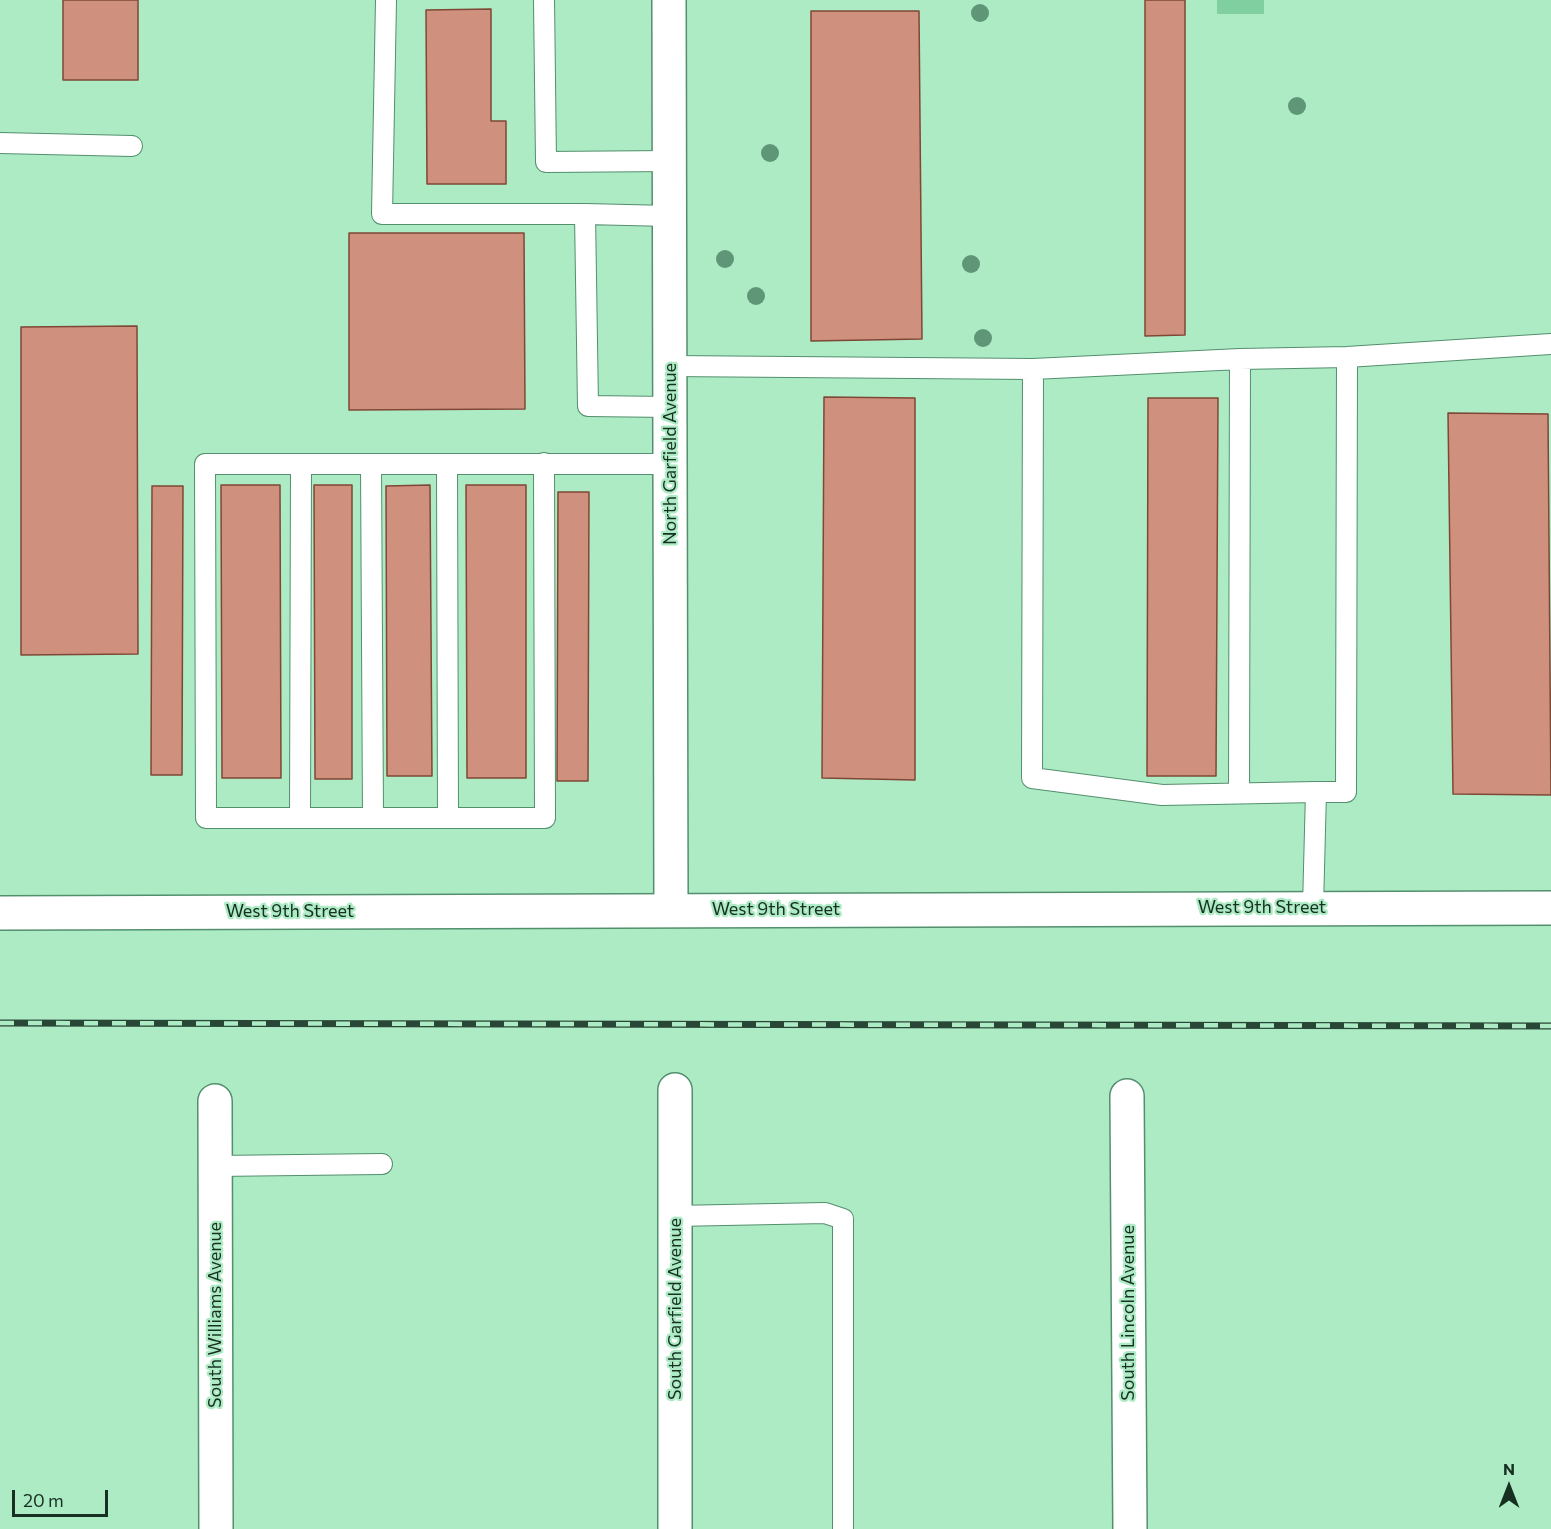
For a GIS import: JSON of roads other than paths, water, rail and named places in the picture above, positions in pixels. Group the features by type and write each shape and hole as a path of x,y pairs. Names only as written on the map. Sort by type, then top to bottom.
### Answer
{"street":[{"name":"North Garfield Avenue","path":"669,0 671,909"},
{"name":"West 9th Street","path":"0,913 671,909 1551,908"},
{"name":"South Garfield Avenue","path":"675,1090 675,1529"},
{"name":"South Lincoln Avenue","path":"1127,1096 1130,1529"},
{"name":"South Williams Avenue","path":"215,1101 216,1529"}],"lane":[{"path":"386,0 382,214 669,216"},
{"path":"544,0 546,162 670,161"},
{"path":"0,143 132,146"},
{"path":"585,214 588,406 670,407"},
{"path":"670,366 1033,369 1240,358 1347,357 1551,344"},
{"path":"1033,369 1032,778 1162,795 1346,792 1347,357"},
{"path":"1239,793 1240,358"},
{"path":"544,463 545,818 206,818 205,464 544,463 670,464"},
{"path":"300,818 301,464"},
{"path":"371,464 373,818"},
{"path":"447,464 448,818"},
{"path":"1313,907 1316,792"},
{"path":"215,1166 382,1164"},
{"path":"675,1216 825,1213 843,1219 843,1529"}],"railway":[{"path":"0,1023 1551,1026"}]}
